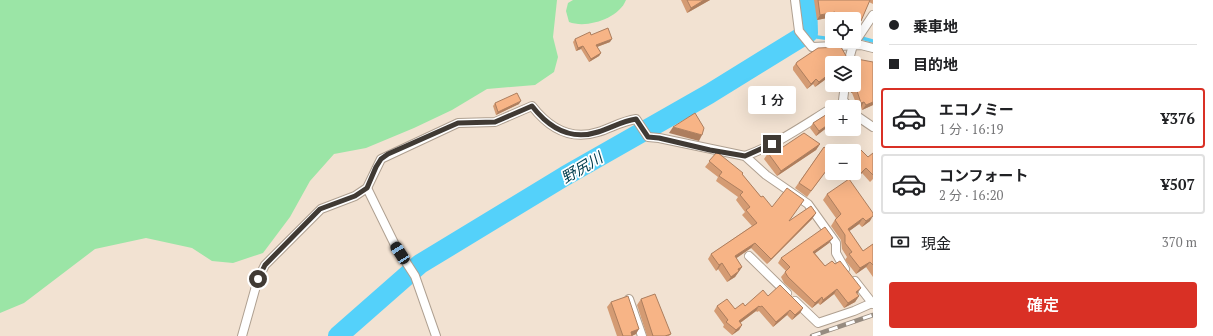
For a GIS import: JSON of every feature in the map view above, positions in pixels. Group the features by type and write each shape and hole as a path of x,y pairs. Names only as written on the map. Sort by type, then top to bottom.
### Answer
{"street":[{"path":"795,0 799,31 808,44 812,47 825,46"},
{"path":"861,34 873,15"},
{"path":"861,45 873,48"},
{"path":"242,336 258,279 265,265 320,209 355,196 367,188 381,159 458,123 495,122 532,106 549,125 567,134 583,136 599,132 624,121 636,119 648,137 745,156 761,150 825,111"},
{"path":"861,119 873,127"},
{"path":"745,156 766,175 808,204 836,243 836,253 839,261 872,304 818,323 749,256"},
{"path":"367,188 395,245 415,276 436,336"},
{"path":"629,299 642,336"}],"green space":[{"path":"0,0 557,0 553,37 558,57 554,72 535,85 487,89 452,110 414,128 366,148 334,154 310,181 290,217 263,253 233,263 212,261 192,248 146,238 95,249 24,303 0,313"},
{"path":"573,0 626,0 617,12 610,17 593,23 576,24 569,22 566,11 568,3"}],"building":[{"path":"687,0 704,0 691,8"},
{"path":"818,0 870,0 861,21 861,12 825,12 825,14 820,15"},
{"path":"608,28 612,39 596,45 601,53 591,59 583,46 578,48 575,39 590,32 591,35"},
{"path":"818,48 842,48 846,56 825,56 825,77 819,82 816,79 811,84 796,64"},
{"path":"861,60 873,62 873,102 866,105 864,102 861,103 857,92 861,92"},
{"path":"517,93 521,101 498,112 495,103"},
{"path":"695,113 704,128 702,135 673,127"},
{"path":"825,115 825,127 819,131 813,123"},
{"path":"804,133 820,144 781,171 768,153 775,148 777,151"},
{"path":"824,147 825,172 811,191 799,183"},
{"path":"861,150 868,157 873,153 873,175 866,168 861,173"},
{"path":"717,152 743,173 742,174 761,197 763,196 772,207 787,188 804,200 789,221 811,206 816,213 771,259 755,243 735,256 742,267 738,269 739,271 731,277 722,263 719,265 711,254 757,223 746,210 750,207 740,195 743,192 719,176 722,172 709,161"},
{"path":"850,180 873,213 873,216 866,221 863,218 848,229 863,251 873,244 873,265 870,262 860,268 849,254 852,252 845,243 845,235 835,220 841,214 827,194"},
{"path":"825,227 833,238 813,252 825,266 832,261 835,264 840,261 861,288 856,292 859,296 848,303 837,289 823,300 822,297 815,303 788,277 785,272 790,267 781,258"},
{"path":"780,285 803,308 795,315 790,310 776,322 762,306 759,306 739,321 742,325 736,330 726,322 728,320 717,306 727,299 735,309 743,303 745,306 763,290 768,296"},
{"path":"655,294 671,334 665,336 653,336 641,299"},
{"path":"628,296 639,329 631,332 632,336 623,336 611,302"}],"waterway":[{"name":"野尻川","path":"338,336 420,264 565,176 709,94 808,33 807,0"},
{"path":"808,33 817,37 825,38"},
{"path":"861,38 873,41"}],"railway":[{"path":"812,336 873,315"}],"route":[{"path":"258,279 265,265 320,209 355,196 367,188 381,159 388,154 458,123 470,122 485,124 495,122 532,106 549,125 558,131 567,134 583,136 599,132 624,121 636,119 648,137 659,138 710,150 745,156 772,144"}]}
